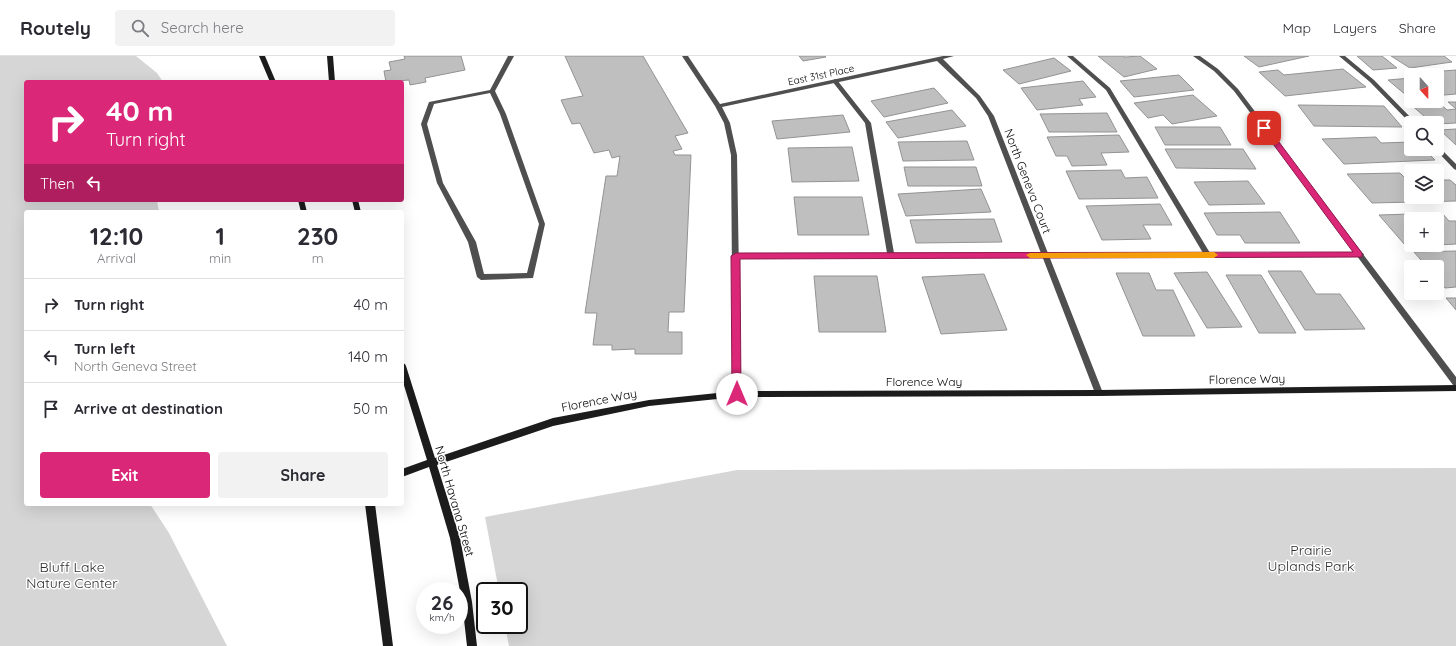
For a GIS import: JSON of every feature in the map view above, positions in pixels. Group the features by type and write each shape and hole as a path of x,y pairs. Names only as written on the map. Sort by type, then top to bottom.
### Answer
{"street":[{"path":"262,56 272,80"},
{"path":"330,56 332,80"},
{"path":"492,91 511,56"},
{"path":"685,56 718,106 727,123 734,155 737,394"},
{"name":"East 31st Place","path":"718,106 951,56"},
{"path":"1070,56 1108,89 1208,255"},
{"path":"1196,56 1216,70 1236,90 1456,384"},
{"path":"1342,56 1372,81 1406,116"},
{"name":"North Geneva Court","path":"939,59 978,97 991,116 1099,393"},
{"path":"835,81 868,123 891,256"},
{"path":"492,91 503,114 542,224 530,276 481,277 472,242 440,183 424,124 431,103 492,91"},
{"path":"1444,155 1456,168"},
{"path":"736,256 1360,255"},
{"name":"North Havana Street","path":"404,373 455,538 467,602 472,646"},
{"name":"Florence Way","path":"404,472 553,422 649,402 737,394 1099,393 1456,388"},
{"path":"370,506 388,646"}],"green space":[{"name":"Bluff Lake Nature Center","path":"0,56 136,56 157,73 162,80 24,80 24,202 157,202 159,210 24,210 24,506 151,506 169,533 227,646 0,646"},
{"name":"Prairie Uplands Park","path":"1456,468 1456,646 509,646 507,634 528,634 528,582 497,582 485,517 737,470"}],"building":[{"path":"404,56 461,56 465,70 425,78 426,82 410,85 409,80 386,80 384,71 391,70 389,62 405,59"},
{"path":"565,56 643,56 688,133 675,136 682,149 673,151 675,155 691,155 684,312 669,312 668,332 682,332 682,354 635,354 635,349 612,350 612,345 593,345 597,313 585,313 606,176 617,176 620,156 612,158 609,150 594,153 580,123 572,124 561,100 583,96"},
{"path":"799,56 825,56 826,57 803,61"},
{"path":"1098,56 1140,56 1157,69 1124,77"},
{"path":"1244,56 1309,56 1259,67"},
{"path":"1357,56 1382,56 1397,68 1373,70"},
{"path":"1391,56 1444,56 1452,62 1410,68"},
{"path":"1054,58 1071,71 1019,84 1003,70"},
{"path":"1343,69 1366,87 1285,96 1259,72 1278,70 1284,75"},
{"path":"1456,70 1456,94 1444,95 1444,71"},
{"path":"1179,75 1194,90 1134,97 1120,81"},
{"path":"1404,79 1404,93 1388,80"},
{"path":"1083,81 1096,97 1079,99 1083,105 1037,110 1021,88"},
{"path":"934,88 948,103 884,117 871,101"},
{"path":"1193,95 1217,116 1172,124 1163,115 1148,118 1134,103"},
{"path":"1448,102 1456,102 1456,109"},
{"path":"1298,105 1384,106 1402,127 1314,126"},
{"path":"1444,107 1447,110 1456,109 1456,123 1444,124 1444,116 1424,116 1415,108"},
{"path":"952,110 966,126 898,138 886,122"},
{"path":"1107,113 1117,132 1049,132 1040,114"},
{"path":"843,115 850,132 777,139 772,121"},
{"path":"1155,127 1220,127 1231,145 1165,145"},
{"path":"1456,129 1456,145 1444,134 1444,130"},
{"path":"1119,135 1129,152 1101,153 1107,165 1072,166 1067,156 1056,156 1047,137"},
{"path":"1376,137 1381,143 1404,142 1404,156 1431,156 1435,160 1344,164 1322,139"},
{"path":"967,141 974,160 903,161 898,142"},
{"path":"852,147 859,181 792,182 788,148"},
{"path":"1165,149 1243,149 1256,169 1176,168"},
{"path":"904,167 976,167 982,186 908,186"},
{"path":"1121,170 1125,178 1147,177 1158,198 1079,199 1066,171"},
{"path":"1400,173 1404,177 1404,202 1372,203 1347,174"},
{"path":"1444,180 1450,180 1456,185 1456,201 1444,201"},
{"path":"1248,181 1265,204 1209,205 1194,182"},
{"path":"981,189 991,212 906,216 898,194"},
{"path":"794,197 862,197 869,235 798,235"},
{"path":"1160,204 1172,225 1143,225 1151,239 1102,240 1086,206"},
{"path":"1280,212 1300,243 1245,243 1240,235 1217,235 1204,213"},
{"path":"1404,214 1404,244 1379,215"},
{"path":"1444,215 1449,221 1456,221 1456,244 1444,245"},
{"path":"994,219 1002,242 916,243 910,220"},
{"path":"1456,251 1456,287 1444,287 1444,260 1421,260 1414,252"},
{"path":"1268,271 1301,271 1316,294 1340,294 1365,329 1305,330"},
{"path":"1207,272 1242,327 1207,328 1174,273"},
{"path":"1116,273 1149,273 1156,290 1173,290 1195,336 1143,336"},
{"path":"984,274 1007,330 941,334 922,277"},
{"path":"1226,275 1261,275 1296,333 1259,333"},
{"path":"814,276 877,276 886,332 819,332"},
{"path":"1446,298 1456,298 1456,310"}],"slow traffic":[{"path":"1030,255 1214,255"}],"route":[{"path":"737,394 736,256 1360,255 1264,128"}]}
